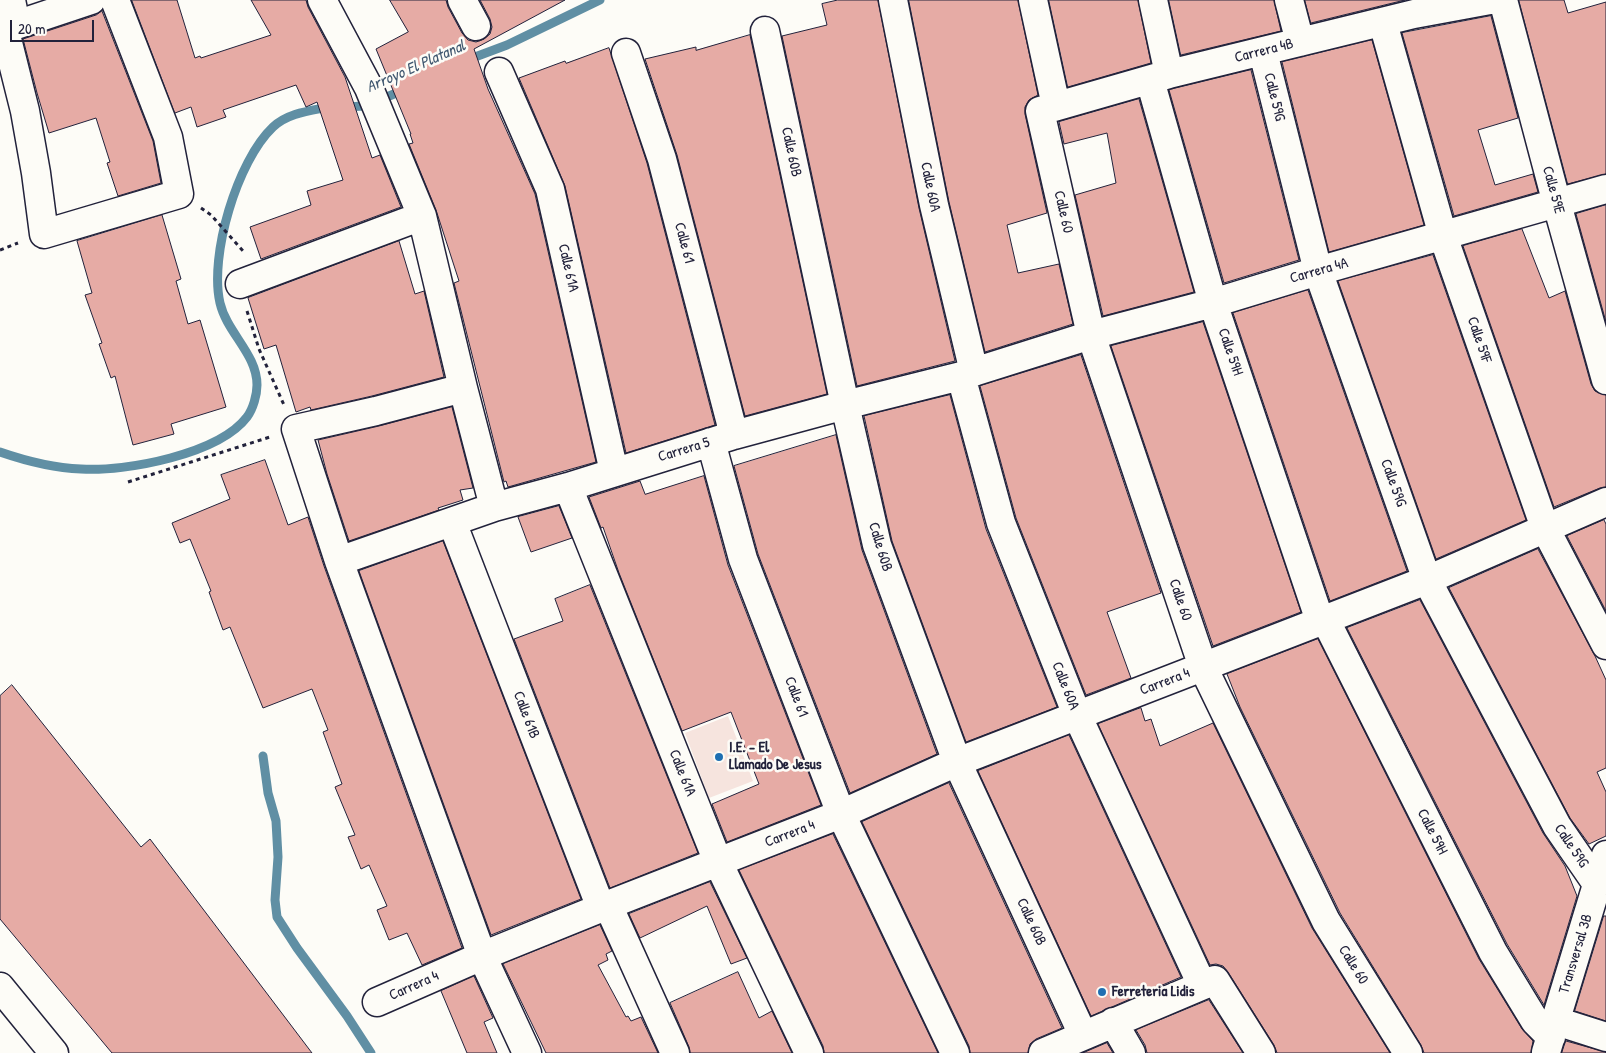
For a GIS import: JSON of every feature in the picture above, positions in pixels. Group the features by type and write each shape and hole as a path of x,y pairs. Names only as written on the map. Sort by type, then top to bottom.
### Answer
{"street":[{"path":"90,0 8,20 36,173 44,234 179,194 168,137 115,0"},
{"path":"322,0 369,88 422,216 463,388 494,507"},
{"path":"462,0 476,26"},
{"name":"Calle 60A","path":"893,0 1000,523 1077,716 1209,982 1261,1053"},
{"name":"Calle 60","path":"1033,0 1048,109 1092,335 1203,667 1326,921 1408,1053"},
{"name":"Calle 59H","path":"1154,0 1160,77 1213,302 1322,620 1492,952 1535,1020 1550,1037"},
{"path":"1290,0 1300,42"},
{"name":"Carrera 4B","path":"1048,109 1160,77 1383,23 1413,7 1490,0"},
{"name":"Calle 59E","path":"1503,0 1606,380"},
{"name":"Calle 59F","path":"1383,23 1443,236 1545,528 1606,645"},
{"name":"Calle 60B","path":"765,31 877,545 957,762 1084,1035"},
{"name":"Calle 59G","path":"1263,52 1318,271 1428,580 1597,902"},
{"name":"Calle 61","path":"626,53 662,159 723,438 743,559 840,814 955,1053"},
{"name":"Calle 61A","path":"498,72 550,189 614,472"},
{"name":"Carrera 4A","path":"1033,353 1606,189"},
{"path":"240,284 422,216"},
{"name":"Carrera 5","path":"339,562 494,507 568,487 723,438 845,404 968,374 1033,353"},
{"path":"463,388 376,411 296,429 339,562 482,956 527,1053"},
{"name":"Calle 61A","path":"568,487 718,862 809,1053"},
{"name":"Carrera 4","path":"377,1002 604,906 840,814 957,762 1428,580 1606,502"},
{"name":"Calle 61B","path":"452,522 604,906 675,1053"},
{"name":"Transversal 3B","path":"1550,1037 1597,902 1606,855"},
{"path":"1043,1053 1209,982"},
{"path":"0,988 54,1053"},
{"path":"1113,1022 1131,1053"},
{"path":"1550,1037 1606,1037"}],"path":[{"path":"211,215 241,249"},
{"path":"128,482 296,429 259,348 240,284"}],"shaded area":[{"name":"I.E. - El Llamado De Jesus","path":"728,716 753,781 709,798 685,733"}],"building":[{"path":"132,0 177,0 195,58 200,56 201,58 271,35 251,0 306,0 345,77 372,158 380,155 401,207 261,259 250,227 311,205 307,191 343,180 317,102 306,107 296,85 223,110 226,117 197,127 191,107 175,113"},
{"path":"390,0 446,0 462,33 468,40 476,42 490,34 492,27 480,0 565,0 474,49 488,89 535,194 596,462 508,487 506,481 504,482 454,283 459,281 436,210 409,144 413,143 411,134 376,49 408,32"},
{"path":"838,0 878,0 919,208 955,361 857,386 782,36 827,25 822,4"},
{"path":"909,0 1018,0 1038,95 1029,100 1025,107 1025,114 1047,213 1007,225 1018,273 1059,264 1073,324 985,352 949,202"},
{"path":"1049,0 1138,0 1151,63 1068,87"},
{"path":"1169,0 1274,0 1281,31 1181,55"},
{"path":"1305,0 1405,0 1311,23"},
{"path":"1519,0 1564,0 1568,13 1606,2 1606,174 1568,184"},
{"path":"102,11 153,141 161,183 118,196 107,163 110,162 96,118 49,133 23,39 96,15"},
{"path":"1491,16 1518,118 1478,130 1495,185 1533,174 1538,192 1454,216 1402,33"},
{"path":"750,35 827,394 745,416 677,155 645,59 696,47 696,50"},
{"path":"1372,40 1424,225 1329,252 1282,62"},
{"path":"609,48 647,163 715,425 626,453 565,186 519,78 565,61 566,63"},
{"path":"1251,70 1299,260 1224,283 1169,90"},
{"path":"1139,99 1194,292 1103,316 1075,195 1116,183 1107,133 1064,144 1059,122"},
{"path":"1606,205 1606,322 1576,214"},
{"path":"162,215 181,279 176,281 188,324 200,320 226,407 171,424 174,434 133,445 115,376 111,378 99,344 102,343 85,295 92,293 77,241"},
{"path":"1522,229 1549,298 1565,291 1591,384 1595,391 1606,395 1606,487 1554,507 1463,246"},
{"path":"399,241 415,294 424,291 444,377 372,396 311,410 310,407 296,412 276,345 264,349 248,298"},
{"path":"1433,255 1526,520 1436,559 1338,281"},
{"path":"1308,290 1407,571 1330,601 1233,313"},
{"path":"1203,322 1301,612 1213,646 1111,346"},
{"path":"1081,355 1161,593 1107,612 1131,678 1086,695 1016,518 980,386"},
{"path":"950,395 986,529 1057,707 966,742 892,541 864,416"},
{"path":"452,407 473,488 460,490 463,500 349,541 318,440"},
{"path":"836,435 862,550 937,754 850,793 758,554 734,466"},
{"path":"265,460 288,525 308,517 462,948 422,965 407,933 389,940 377,910 387,906 369,865 361,869 348,837 355,835 335,787 342,784 323,732 328,730 312,689 263,708 230,627 223,630 209,592 211,591 190,539 180,543 172,523 230,499 221,475"},
{"path":"704,476 728,565 821,805 727,842 712,804 759,784 731,712 682,731 619,573 603,527 601,528 589,497 640,481 645,494"},
{"path":"559,506 572,538 531,552 518,517"},
{"path":"1604,520 1606,524 1606,611 1567,536"},
{"path":"443,541 581,899 491,935 359,571"},
{"path":"1538,549 1606,680 1606,768 1597,772 1606,792 1606,836 1589,844 1570,818 1449,588"},
{"path":"590,585 698,853 610,888 514,639 563,621 555,599"},
{"path":"1420,600 1543,833 1565,866 1577,896 1544,1005 1507,944 1347,628"},
{"path":"1318,639 1479,959 1522,1029 1533,1041 1531,1053 1424,1053 1421,1045 1340,913 1240,707 1227,674"},
{"path":"12,685 141,847 150,839 312,1053 112,1053 0,919 0,696"},
{"path":"1141,708 1145,721 1151,719 1160,746 1213,723 1312,928 1390,1053 1277,1053 1274,1045 1228,972 1223,966 1210,965 1098,724"},
{"path":"1069,735 1181,977 1091,1016 978,771"},
{"path":"949,783 1062,1028 1036,1039 1030,1044 1028,1053 970,1053 969,1046 862,822"},
{"path":"833,834 938,1053 824,1053 823,1046 739,870"},
{"path":"710,882 747,958 731,964 707,906 640,938 629,914"},
{"path":"1604,916 1606,916 1606,1021 1575,1011"},
{"path":"600,925 612,951 606,954 608,960 598,965 626,1017 628,1016 631,1021 641,1017 658,1053 546,1053 503,964"},
{"path":"738,972 759,1018 772,1011 792,1053 690,1053 670,1003"},
{"path":"474,976 493,1018 484,1022 497,1053 467,1053 441,991"},
{"path":"1209,1000 1243,1053 1147,1053 1145,1045 1136,1030"},
{"path":"1566,1041 1606,1052 1606,1053 1562,1053"},
{"path":"1107,1043 1113,1053 1083,1053"}],"waterway":[{"name":"Arroyo El Platanal","path":"467,60 507,45 600,0"},
{"name":"Arroyo El Platanal","path":"345,107 365,106 406,89"},
{"name":"Arroyo El Platanal","path":"0,452 50,466 81,469 146,464 194,451 216,441 234,430 247,417 255,397 256,374 220,303 218,283 222,236 238,185 248,162 260,142 279,122 306,111 329,107"},
{"path":"263,756 268,793 276,821 278,857 275,900 277,917 371,1053"}],"place":[{"name":"I.E. - El Llamado De Jesus","path":"719,757"},
{"name":"Ferreteria Lidis","path":"1102,992"}]}
